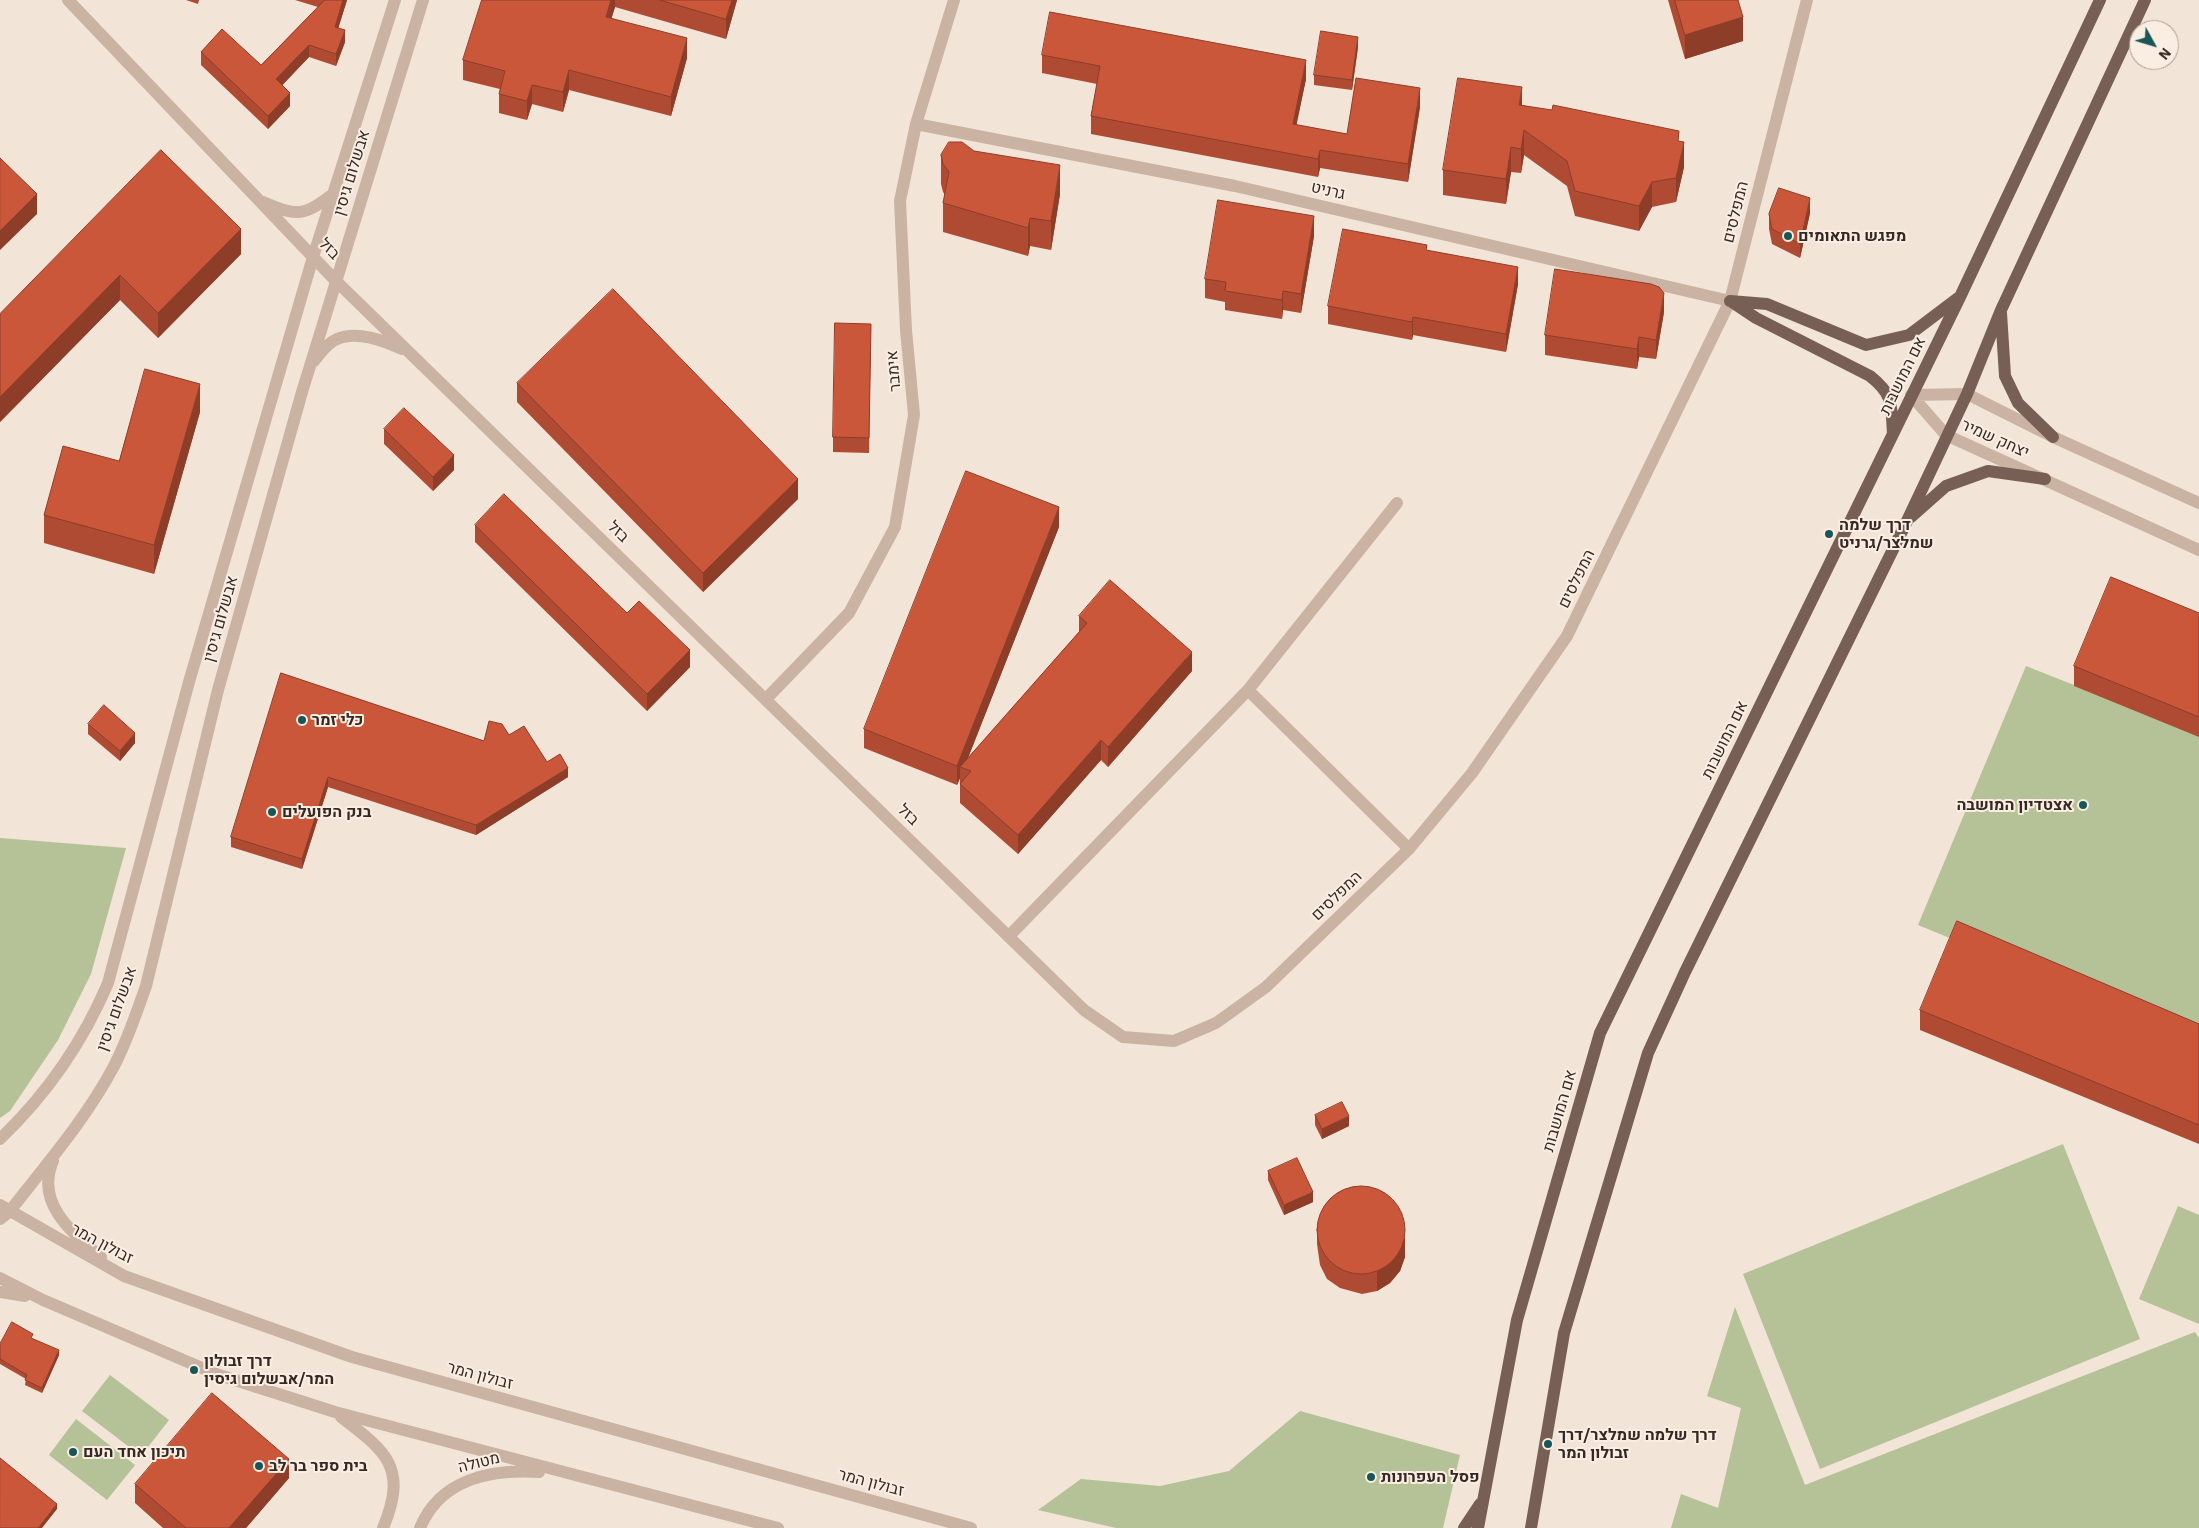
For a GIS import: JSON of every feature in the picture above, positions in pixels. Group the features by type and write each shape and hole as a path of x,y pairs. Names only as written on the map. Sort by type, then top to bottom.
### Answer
{"main road":[{"name":"אם המושבות","path":"1478,1528 1517,1320 1600,1033 1960,297 2100,0"},
{"path":"1531,1528 1564,1333 1648,1053 1685,972 1907,521 1967,394 2001,310 2145,0"},
{"path":"1730,301 1768,304 1866,345 1909,335 1960,297"},
{"path":"1730,301 1756,318 1870,376 1885,388 1890,401 1893,435"},
{"path":"2001,310 2005,376 2018,403 2053,437"},
{"path":"1907,521 1946,486 1988,471 2045,479"},
{"path":"1464,1528 1482,1500"}],"street":[{"name":"בזל","path":"68,0 335,280 1084,1010 1123,1037 1174,1041"},
{"name":"אבשלום גיסין","path":"0,1139 20,1119 73,1053 92,1019 108,983 189,682 313,257 394,0"},
{"name":"אבשלום גיסין","path":"3,1212 59,1147 112,1068 132,1027 146,986 218,690 310,365 423,0"},
{"name":"אימבר","path":"766,699 849,613 895,527 914,415 906,330 900,201 916,124 954,0"},
{"name":"המפלסים","path":"1174,1041 1216,1022 1266,987 1409,849 1472,773 1566,636 1730,301 1807,0"},
{"name":"גרניט","path":"916,124 1235,186 1730,301"},
{"path":"259,200 282,210 303,212 313,209 333,194"},
{"path":"310,365 337,339 349,336 383,341 410,352"},
{"name":"יצחק שמיר","path":"1911,395 1967,394 2053,437 2199,503"},
{"name":"יצחק שמיר","path":"1911,395 1946,435 2199,550"},
{"path":"1009,936 1248,690 1397,503"},
{"path":"1248,690 1409,849"},
{"path":"59,1147 49,1172 47,1190 54,1210 75,1233 124,1276"},
{"name":"זבולון המר","path":"3,1212 124,1276 352,1357 972,1528"},
{"path":"0,1278 43,1300 216,1374 335,1412 568,1475 778,1528"},
{"path":"0,1292 43,1300"},
{"path":"335,1412 384,1453 393,1472 394,1490 391,1509 383,1528"},
{"name":"מטולה","path":"420,1528 429,1511 445,1494 470,1479 505,1472 568,1475"}],"green space":[{"name":"אצטדיון המושבה","path":"2199,632 2199,1144 1957,941 1918,925 2026,666 2074,685"},
{"path":"0,838 126,848 91,974 58,1040 10,1111 0,1118"},
{"path":"2063,1144 2140,1339 1820,1469 1743,1274"},
{"path":"2178,1206 2199,1215 2199,1324 2139,1299"},
{"path":"1735,1307 1805,1485 2195,1332 2199,1338 2199,1528 1671,1528 1681,1494 1718,1508 1741,1408 1707,1396"},
{"path":"110,1375 169,1420 141,1456 82,1411"},
{"path":"1300,1411 1460,1455 1443,1528 1116,1528 1038,1510 1081,1479 1160,1486 1229,1471"},
{"path":"76,1419 135,1465 107,1500 49,1455"}],"building":[{"path":"325,0 343,0 335,27 345,30 336,54 309,45 276,79 290,93 268,116 201,52 222,29 261,65"},
{"path":"482,0 611,0 606,17 687,38 671,97 569,70 563,92 532,85 527,101 499,94 505,71 463,60"},
{"path":"660,0 732,0 726,19"},
{"path":"1675,0 1738,0 1743,17 1685,35"},
{"path":"1050,12 1306,60 1293,124 1347,134 1356,78 1420,88 1408,164 1320,150 1318,159 1091,116 1100,66 1042,55"},
{"path":"1321,31 1358,37 1352,80 1314,75"},
{"path":"1458,78 1522,87 1519,105 1552,110 1553,105 1679,131 1678,141 1684,142 1676,178 1652,182 1639,206 1575,191 1567,161 1524,130 1521,149 1511,147 1506,179 1443,170"},
{"path":"949,142 962,142 974,151 1060,165 1051,221 1030,218 1028,228 943,203 949,172 943,164 941,155"},
{"path":"161,150 241,229 158,313 120,275 0,397 0,314"},
{"path":"0,158 37,194 0,231"},
{"name":"מפגש התאומים","path":"1779,188 1810,198 1800,244 1772,229 1769,214"},
{"path":"1218,200 1314,216 1301,294 1283,291 1282,300 1225,291 1226,282 1205,279"},
{"path":"1343,229 1427,245 1426,250 1518,267 1506,334 1413,317 1412,322 1328,306"},
{"path":"1555,269 1651,284 1659,287 1664,293 1656,340 1639,337 1637,349 1545,335"},
{"path":"613,289 798,479 703,573 517,383"},
{"path":"835,323 871,324 869,438 833,437"},
{"path":"145,369 200,384 154,545 44,515 63,446 119,461"},
{"path":"404,408 454,455 433,477 384,429"},
{"path":"966,471 1059,507 957,766 864,729"},
{"path":"504,494 627,613 639,601 690,650 647,694 475,525"},
{"path":"2111,577 2199,613 2199,717 2074,666"},
{"path":"1110,580 1192,652 1108,747 1101,740 1018,835 960,784 971,771 960,767 1087,623 1079,616"},
{"path":"281,673 484,741 489,721 502,724 509,735 524,726 547,762 560,754 568,768 476,825 328,777 302,859 231,837"},
{"path":"104,705 135,733 120,751 88,724"},
{"path":"1957,921 2199,1024 2199,1125 1920,1010"},
{"path":"1342,1102 1349,1116 1322,1129 1315,1115"},
{"path":"1297,1158 1313,1192 1284,1205 1268,1171"},
{"path":"1361,1186 1378,1189 1392,1199 1402,1213 1405,1230 1402,1247 1392,1261 1378,1271 1361,1274 1344,1271 1330,1261 1320,1247 1317,1230 1320,1213 1330,1199 1344,1189"},
{"path":"12,1322 33,1334 31,1338 59,1350 42,1388 25,1380 27,1375 0,1359 0,1344"},
{"path":"212,1393 289,1459 229,1528 186,1528 135,1484"},
{"path":"0,1458 57,1504 38,1528 0,1528"}],"place":[{"name":"מפגש התאומים","path":"1788,236"},
{"name":"דרך שלמה שמלצר/גרניט","path":"1829,534"},
{"name":"כלי זמר","path":"302,720"},
{"name":"אצטדיון המושבה","path":"2083,805"},
{"name":"בנק הפועלים","path":"272,812"},
{"name":"דרך זבולון המר/אבשלום גיסין","path":"194,1370"},
{"name":"דרך שלמה שמלצר/דרך זבולון המר","path":"1548,1444"},
{"name":"תיכון אחד העם","path":"73,1452"},
{"name":"בית ספר בר לב","path":"259,1466"},
{"name":"פסל העפרונות","path":"1371,1477"}]}
